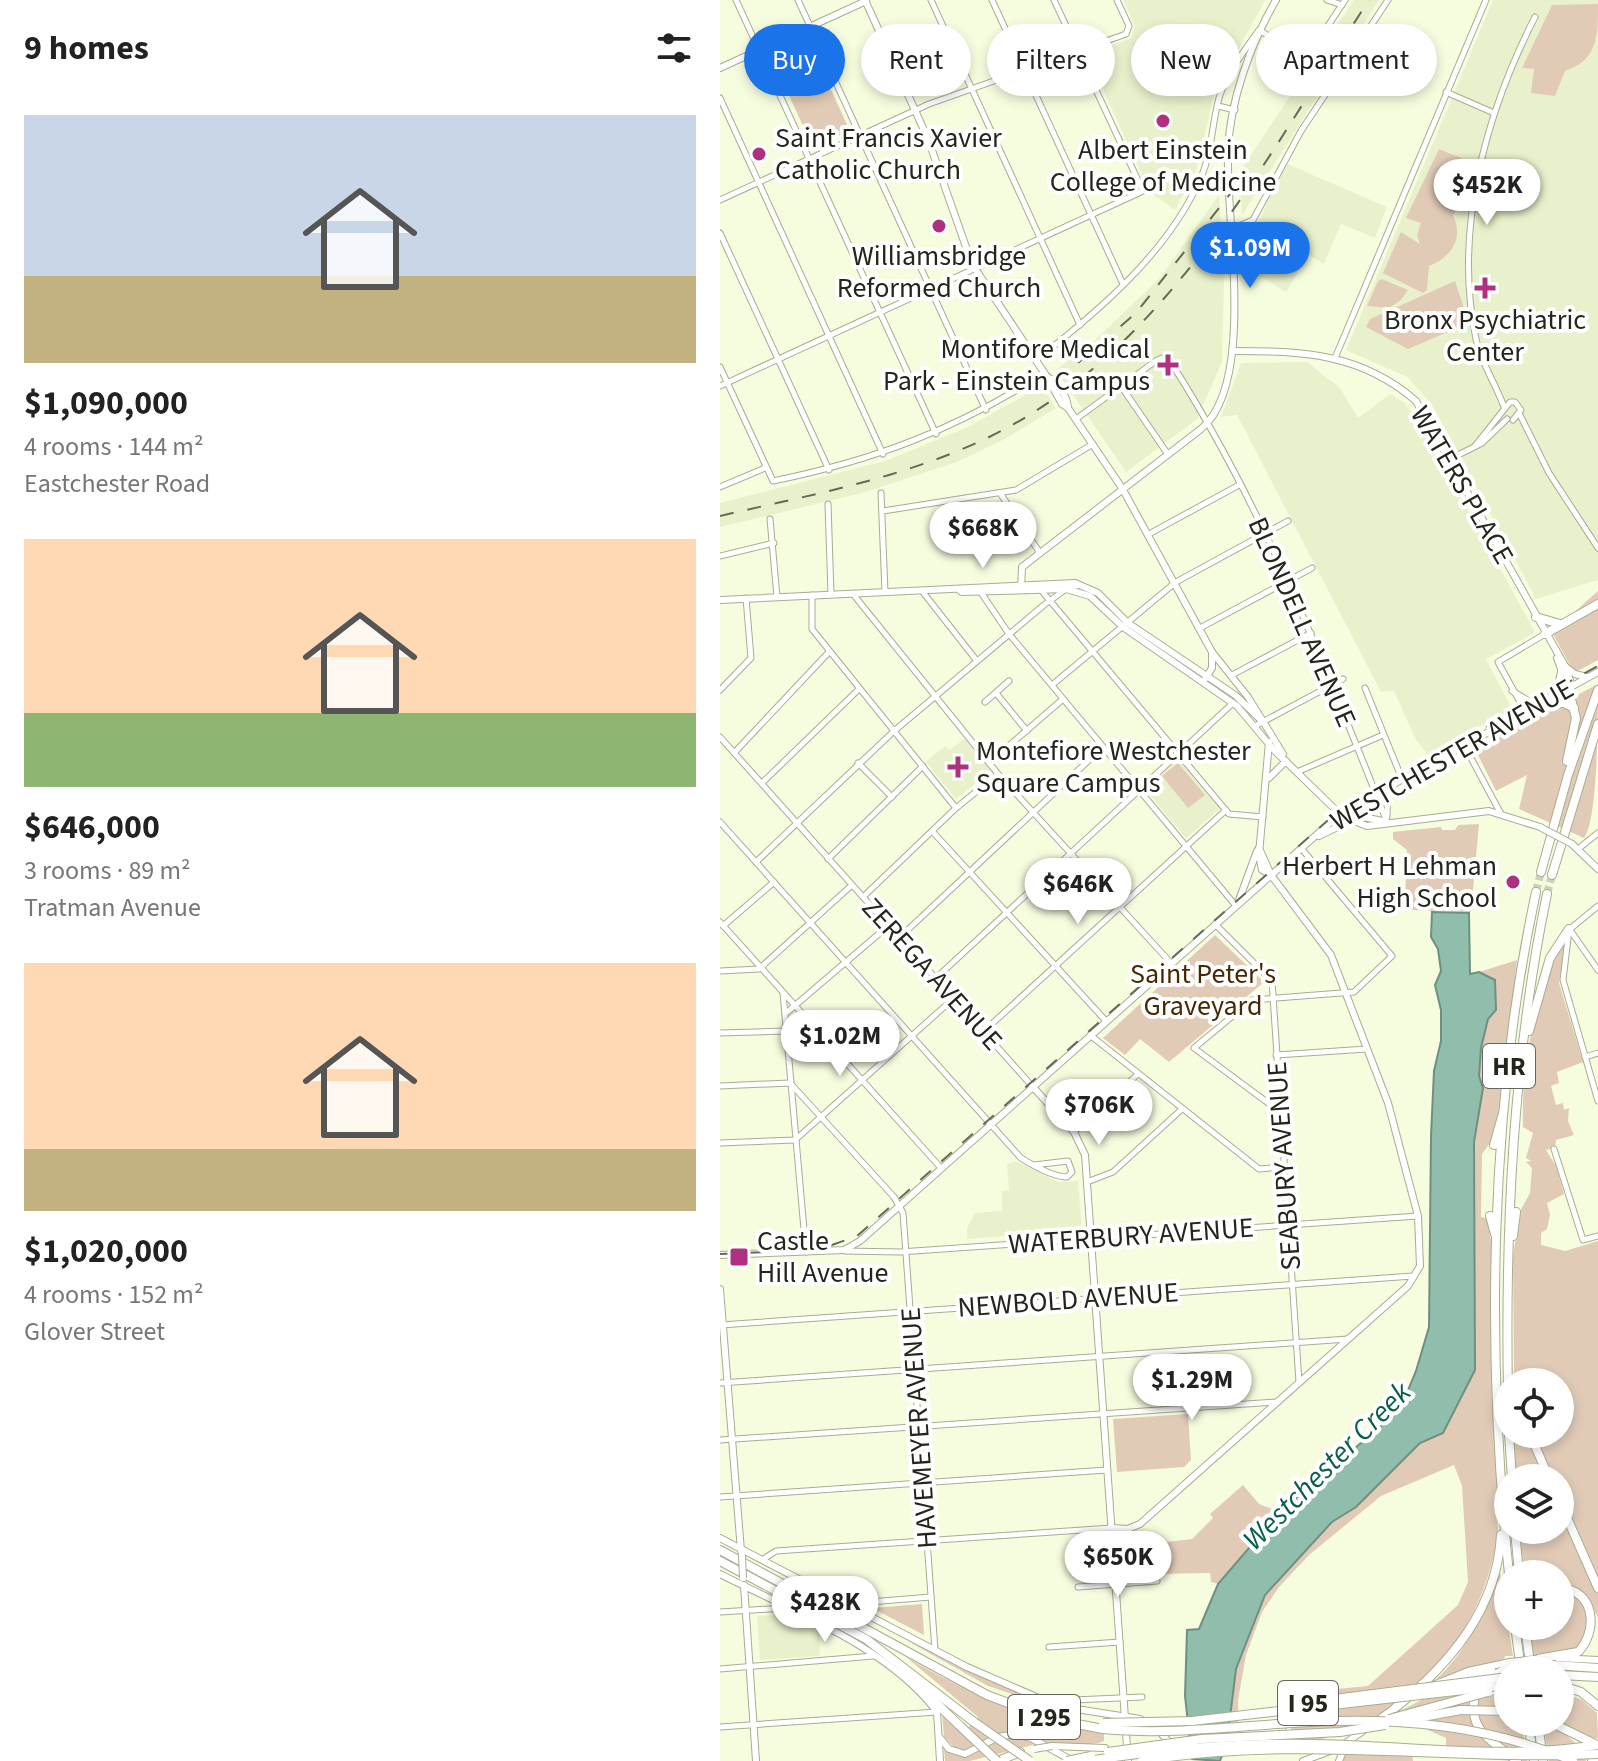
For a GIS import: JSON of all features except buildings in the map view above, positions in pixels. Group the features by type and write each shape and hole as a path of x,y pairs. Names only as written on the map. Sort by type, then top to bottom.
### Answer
{"highway":[{"path":"1545,634 1598,604"},
{"path":"1536,617 1561,624"},
{"path":"1541,872 1563,789 1576,721 1570,687"},
{"path":"1563,789 1598,690"},
{"path":"1538,704 1564,703 1575,709"},
{"path":"1552,875 1598,724"},
{"name":"HR","path":"1501,1464 1497,1355 1498,1243 1506,1109 1518,991 1536,892"},
{"name":"HR","path":"1507,1368 1508,1261 1516,1115 1523,1047 1547,894"},
{"path":"1523,1047 1550,958 1569,929"},
{"path":"1494,1145 1498,1123 1506,1109"},
{"path":"1516,1115 1520,1134"},
{"path":"1508,1261 1516,1212"},
{"path":"1490,1216 1498,1243"},
{"path":"1507,1348 1511,1368"},
{"path":"1574,1534 1598,1588"},
{"path":"1395,1708 1440,1670 1477,1617 1498,1563 1500,1544"},
{"name":"I 95","path":"720,1550 987,1695 1044,1713 1103,1726 1159,1723 1494,1679"},
{"path":"720,1561 866,1639 1030,1761"},
{"path":"1564,1656 1578,1652 1595,1631 1595,1616 1589,1602 1574,1590"},
{"path":"866,1639 997,1761 1021,1752"},
{"path":"1574,1666 1598,1668"},
{"path":"1395,1708 1494,1669"},
{"path":"1494,1674 1482,1681 1473,1710 1483,1735 1517,1761"},
{"path":"1574,1676 1598,1677"},
{"path":"1159,1723 1494,1688"},
{"path":"1574,1690 1598,1706"},
{"path":"1316,1733 1353,1728 1494,1691"},
{"path":"1070,1761 1202,1739 1364,1729 1447,1711 1494,1711"},
{"name":"I 295","path":"1103,1726 1171,1731 1331,1721 1418,1723 1498,1735 1573,1761"},
{"path":"1574,1733 1598,1745"},
{"path":"1530,1736 1534,1761"},
{"path":"1540,1736 1543,1761"},
{"path":"1570,1736 1594,1759"},
{"path":"1088,1761 1246,1744 1324,1744 1488,1753 1598,1745"},
{"path":"1150,1761 1271,1751 1496,1761 1594,1759"}],"main road":[{"path":"816,24 866,0 915,110 975,269 1046,375 1054,379 1068,400 1068,408 1122,488 1212,652 1232,675 1259,723 1286,761 1349,822 1367,826 1489,811 1540,827 1575,847 1598,869"},
{"path":"1262,24 1276,0"},
{"path":"1020,587 1022,567 1208,423 1234,351 1228,148 1235,110 1256,40"},
{"path":"720,68 744,57"},
{"name":"WATERS PLACE","path":"1234,351 1306,352 1335,358 1388,380 1416,401 1536,617 1570,687"},
{"path":"720,600 1020,587 1066,581 1098,593 1125,625"},
{"path":"1020,587 1066,589 1094,599 1125,625 1242,701 1259,723"},
{"path":"1205,679 1212,668 1212,652"},
{"path":"1556,695 1563,669 1587,677"},
{"name":"WESTCHESTER AVENUE","path":"844,1250 874,1230 1341,813 1598,672"},
{"path":"1205,679 1259,723"},
{"path":"1236,906 1259,848 1270,740"},
{"path":"1268,781 1286,761"},
{"path":"1341,813 1387,822"},
{"name":"WESTCHESTER AVENUE","path":"1309,841 1349,822"},
{"path":"1112,1528 1128,1529 1140,1524 1416,1276 1421,1248 1418,1216 1398,1134 1367,1049 1330,951 1271,875 1259,848"},
{"path":"1259,848 1262,870 1271,875"},
{"path":"1268,865 1283,864"},
{"name":"ZEREGA AVENUE","path":"1032,1086 1082,1143 1128,1761"},
{"path":"720,1255 844,1250"},
{"path":"720,1289 756,1761"},
{"path":"720,1538 741,1552 762,1560 935,1651 1042,1700 1074,1710 1125,1715 1151,1724 1188,1761"},
{"path":"720,1574 873,1656 937,1712 940,1761"},
{"path":"1574,1662 1598,1660"},
{"path":"1303,1761 1355,1738 1395,1708"},
{"path":"939,1735 949,1749 965,1754 1000,1736 1022,1735 1070,1761"},
{"path":"1339,1761 1355,1738"},
{"path":"986,1761 1052,1746 1105,1748 1150,1761"}],"street":[{"path":"736,0 747,24"},
{"path":"798,0 809,24"},
{"path":"931,0 1080,325"},
{"path":"992,0 1003,24"},
{"path":"1054,0 1065,24"},
{"path":"1115,38 1128,33 1128,24 1117,0"},
{"path":"1327,0 1344,2 1329,24"},
{"path":"1232,229 1253,220 1301,131 1388,0"},
{"path":"1335,358 1486,0"},
{"path":"1524,426 1510,419 1504,409 1477,341 1470,290 1476,191 1494,113 1535,17"},
{"path":"1036,360 1080,325 1123,284 1186,204 1204,172 1218,106 1238,60 1256,34"},
{"path":"720,200 915,110 987,84"},
{"path":"1446,92 1494,113"},
{"path":"780,96 936,434"},
{"path":"842,96 986,410"},
{"path":"1036,96 1123,284"},
{"path":"720,386 1143,191 1099,96"},
{"path":"720,98 883,454"},
{"path":"1218,106 1235,110"},
{"path":"720,233 829,470"},
{"name":"BLONDELL AVENUE","path":"1121,386 1165,357 1208,423 1290,580 1387,822"},
{"path":"720,367 773,481 829,470 936,434 986,410 1046,375"},
{"path":"1076,419 1121,386 1167,453"},
{"path":"1499,393 1520,406 1524,426 1571,510 1598,548"},
{"path":"1475,446 1510,402"},
{"path":"1450,459 1520,415"},
{"path":"883,511 1016,490 1093,444"},
{"path":"720,487 765,468"},
{"path":"1149,534 1239,485"},
{"path":"881,493 885,592"},
{"path":"1000,493 1040,553"},
{"path":"828,504 831,594"},
{"path":"770,519 777,597"},
{"path":"1052,685 1176,582 1288,521"},
{"path":"720,556 774,543"},
{"path":"1200,628 1312,568"},
{"path":"756,862 858,763 935,696 1066,589 1083,585"},
{"path":"980,588 980,597 1009,634 1236,906"},
{"path":"1041,590 1226,810 1263,817"},
{"path":"922,591 977,661"},
{"path":"853,594 998,774 1171,963"},
{"path":"812,595 812,629 956,808"},
{"path":"720,690 751,658 746,598"},
{"path":"1232,675 1311,633"},
{"path":"1525,711 1511,691 1498,662 1545,634"},
{"path":"734,753 829,652"},
{"path":"1259,723 1343,679"},
{"path":"985,702 1009,681"},
{"path":"1365,688 1402,779"},
{"path":"762,783 859,689"},
{"path":"1511,691 1538,704"},
{"path":"996,693 1027,731"},
{"path":"989,763 1063,699"},
{"path":"935,979 1233,703"},
{"path":"1297,772 1383,735"},
{"name":"ZEREGA AVENUE","path":"720,737 1032,1086"},
{"path":"1464,745 1501,814"},
{"path":"899,938 1103,747"},
{"path":"858,763 892,797"},
{"path":"828,859 923,766"},
{"path":"863,897 956,808 998,774"},
{"path":"1387,822 1388,787"},
{"path":"983,1032 1226,810"},
{"path":"720,822 1021,1158 1034,1165 1061,1178 1072,1172 1068,1161 1062,1159 1034,1165"},
{"path":"932,831 1106,1021"},
{"path":"1575,847 1598,833"},
{"path":"1279,1111 1194,1048 1252,1000 1354,992 1392,956 1301,848"},
{"path":"774,882 722,924 759,969 941,1168"},
{"path":"720,971 759,969 852,885"},
{"path":"1598,906 1569,929 1563,980 1598,1101"},
{"name":"SEABURY AVENUE","path":"1215,924 1272,981 1299,1382"},
{"path":"784,1015 888,926"},
{"path":"1569,929 1598,970"},
{"path":"1568,941 1577,940"},
{"path":"782,993 806,1252"},
{"path":"720,1143 795,1140 953,999"},
{"path":"720,1033 786,1031"},
{"path":"1090,1035 1259,1169 1283,1167"},
{"path":"1276,1055 1367,1049"},
{"path":"1585,1057 1598,1053"},
{"path":"1074,1132 1138,1074"},
{"path":"720,1086 790,1083 898,1206"},
{"path":"1087,1182 1113,1172 1182,1109"},
{"path":"1554,1149 1583,1240 1598,1236"},
{"name":"HAVEMEYER AVENUE","path":"898,1206 906,1251 911,1311 935,1651"},
{"name":"WATERBURY AVENUE","path":"844,1250 906,1251 1418,1216"},
{"name":"NEWBOLD AVENUE","path":"723,1325 1416,1276"},
{"path":"720,1383 1348,1339"},
{"path":"720,1440 1277,1402"},
{"path":"720,1497 1107,1470"},
{"path":"762,1560 776,1551 1112,1528"},
{"path":"1078,1587 1157,1581"},
{"path":"845,1604 931,1597"},
{"path":"720,1612 786,1608"},
{"path":"1049,1647 1120,1642"},
{"path":"720,1669 873,1656"},
{"path":"1042,1700 1142,1697"},
{"path":"1289,1699 1291,1757"},
{"path":"720,1727 937,1712"}],"shaded area":[{"path":"1123,0 1265,0 1240,47 1240,24 1134,24"},
{"path":"1354,0 1379,0 1364,24 1338,24"},
{"name":"Bronx Psychiatric Center","path":"1493,0 1598,0 1598,580 1536,599 1431,403 1407,377 1346,350"},
{"path":"1131,38 1131,96 1214,96 1197,168 1175,210 1150,192 1106,96 1115,96 1115,44"},
{"path":"1290,96 1318,96 1242,215 1239,173"},
{"path":"1285,163 1387,207 1375,238 1341,224 1324,264 1308,255 1286,292 1243,266 1241,233 1258,223"},
{"name":"Montifore Medical Park - Einstein Campus","path":"1219,195 1224,281 1222,362 1197,419 1126,472 1056,370 1093,342 1160,278"},
{"path":"1307,362 1340,388 1358,418 1390,394 1405,403 1418,420 1534,630 1533,634 1486,659 1512,709 1428,755 1415,738 1394,691 1381,692 1237,415 1221,417 1241,363"},
{"path":"1041,386 1056,408 1003,440 957,462 862,493 720,527 720,503 885,461 968,427"},
{"name":"Montefiore Westchester Square Campus","path":"965,739 991,771 956,799 926,762 945,746 949,750"},
{"path":"1178,758 1221,808 1186,838 1143,787"},
{"path":"1432,912 1469,913 1470,974 1479,972 1495,980 1496,1010 1488,1019 1481,1048 1479,1076 1483,1088 1474,1142 1475,1370 1443,1433 1420,1443 1356,1507 1332,1522 1265,1595 1236,1669 1227,1742 1220,1761 1192,1759 1185,1696 1187,1630 1199,1629 1218,1584 1280,1512 1382,1425 1404,1400 1429,1327 1431,1136 1434,1071 1441,1041 1441,1010 1435,985 1441,971 1438,949 1431,937"},
{"path":"1016,1161 1058,1182 1078,1181 1082,1230 967,1239 967,1228 975,1213 1002,1211 1002,1191 1009,1190 1007,1164"},
{"path":"785,1615 819,1632 820,1656 760,1660 757,1616"}],"green space":[{"path":"1598,4 1596,36 1590,53 1565,71 1555,96 1531,93 1534,69 1522,68 1552,5"},
{"path":"789,96 834,96 850,131 813,148"},
{"path":"1439,149 1473,163 1469,185 1462,190 1468,194 1453,215 1457,231 1454,246 1429,266 1427,290 1423,293 1383,273 1401,232 1420,244 1417,235 1421,223 1406,218"},
{"path":"1382,279 1408,290 1401,300 1389,308 1367,306 1378,281"},
{"path":"1455,281 1469,323 1408,349 1366,327 1370,319"},
{"path":"1598,591 1598,660 1574,673 1552,632"},
{"path":"1598,684 1595,790 1589,828 1584,838 1519,809 1527,775 1496,791 1475,749"},
{"path":"1178,763 1205,795 1188,808 1162,776"},
{"path":"1479,824 1471,912 1409,910 1405,901 1407,850 1393,839 1393,832 1441,827 1442,830 1455,830 1458,825"},
{"name":"Saint Peter's Graveyard","path":"1215,935 1264,982 1169,1062 1140,1039 1125,1055 1103,1038"},
{"path":"1566,936 1559,983 1583,1062 1557,1072 1559,1083 1551,1086 1556,1105 1563,1103 1564,1110 1569,1108 1568,1121 1574,1135 1556,1140 1555,1148 1546,1150 1556,1166 1564,1194 1547,1203 1550,1215 1547,1229 1541,1233 1541,1245 1565,1251 1598,1241 1598,1582 1574,1528 1574,1464 1545,1464 1538,1448 1574,1448 1574,1368 1514,1368 1513,1257 1519,1213 1530,1193 1532,1168 1526,1162 1531,1161 1526,1158 1533,1133 1523,1127 1525,1077 1532,1028 1555,958"},
{"path":"1517,960 1503,1091 1492,1140 1482,1154 1481,1217 1489,1219 1492,1255 1497,1464 1494,1464 1495,1544 1489,1572 1475,1609 1455,1643 1431,1673 1403,1699 1370,1720 1334,1735 1294,1745 1292,1708 1296,1693 1368,1686 1458,1605 1468,1582 1462,1486 1454,1465 1381,1496 1309,1555 1279,1587 1262,1612 1246,1655 1238,1700 1239,1741 1227,1742 1236,1669 1265,1595 1332,1522 1356,1507 1420,1443 1444,1426 1475,1370 1474,1142 1483,1088 1479,1076 1481,1048 1495,980 1479,972"},
{"path":"1188,1414 1191,1460 1184,1467 1117,1472 1113,1419"},
{"path":"1514,1448 1533,1448 1541,1464 1515,1464"},
{"path":"1243,1485 1259,1504 1280,1512 1218,1584 1211,1582 1210,1573 1159,1574 1157,1543 1192,1539 1213,1518 1210,1514"},
{"path":"1574,1539 1598,1593 1598,1617 1586,1595 1574,1591 1574,1560 1523,1560 1521,1544 1574,1544"},
{"path":"1494,1580 1494,1640 1510,1640 1513,1656 1494,1656 1494,1663 1436,1679 1467,1642"},
{"path":"1574,1594 1578,1595 1593,1620 1577,1651 1533,1654 1532,1640 1574,1640"},
{"path":"922,1604 924,1635 872,1608"},
{"path":"906,1640 1051,1707 988,1686"},
{"path":"906,1657 1001,1705 1050,1722 1104,1733 1104,1741 1053,1743 1011,1731 958,1751 944,1737 942,1714 964,1732 978,1717"},
{"path":"1470,1694 1473,1720 1479,1735 1512,1761 1446,1756 1446,1738 1396,1716 1377,1723 1425,1698"},
{"path":"1494,1694 1494,1736 1524,1736 1527,1761 1522,1761 1496,1741 1482,1726 1476,1708 1478,1697"},
{"path":"1574,1697 1597,1713 1598,1738 1585,1741 1574,1733"},
{"path":"1545,1736 1567,1736 1578,1745 1586,1761 1549,1761"},
{"path":"1014,1737 1036,1744 970,1761 945,1761 944,1749 967,1756 995,1741"},
{"path":"1348,1749 1412,1751 1413,1761 1341,1761"}],"tunnel":[{"path":"1536,892 1541,872"},
{"path":"1547,894 1552,875"}],"railway":[{"path":"720,516 872,480 960,450 1030,415 1092,370 1147,317 1197,258 1243,196 1369,0"},
{"path":"1057,381 1136,313 1230,194"},
{"path":"720,1254 818,1250 857,1236 1351,800 1598,666"}],"place":[{"name":"Albert Einstein College of Medicine","path":"1163,121"},
{"name":"Saint Francis Xavier Catholic Church","path":"759,154"},
{"name":"Williamsbridge Reformed Church","path":"939,226"},
{"name":"Bronx Psychiatric Center","path":"1485,288"},
{"name":"Montifore Medical Park - Einstein Campus","path":"1168,365"},
{"name":"Montefiore Westchester Square Campus","path":"958,767"},
{"name":"Herbert H Lehman High School","path":"1513,882"},
{"name":"Castle Hill Avenue","path":"739,1257"}],"water label":[{"name":"Westchester Creek","path":"1327,1466"}]}
